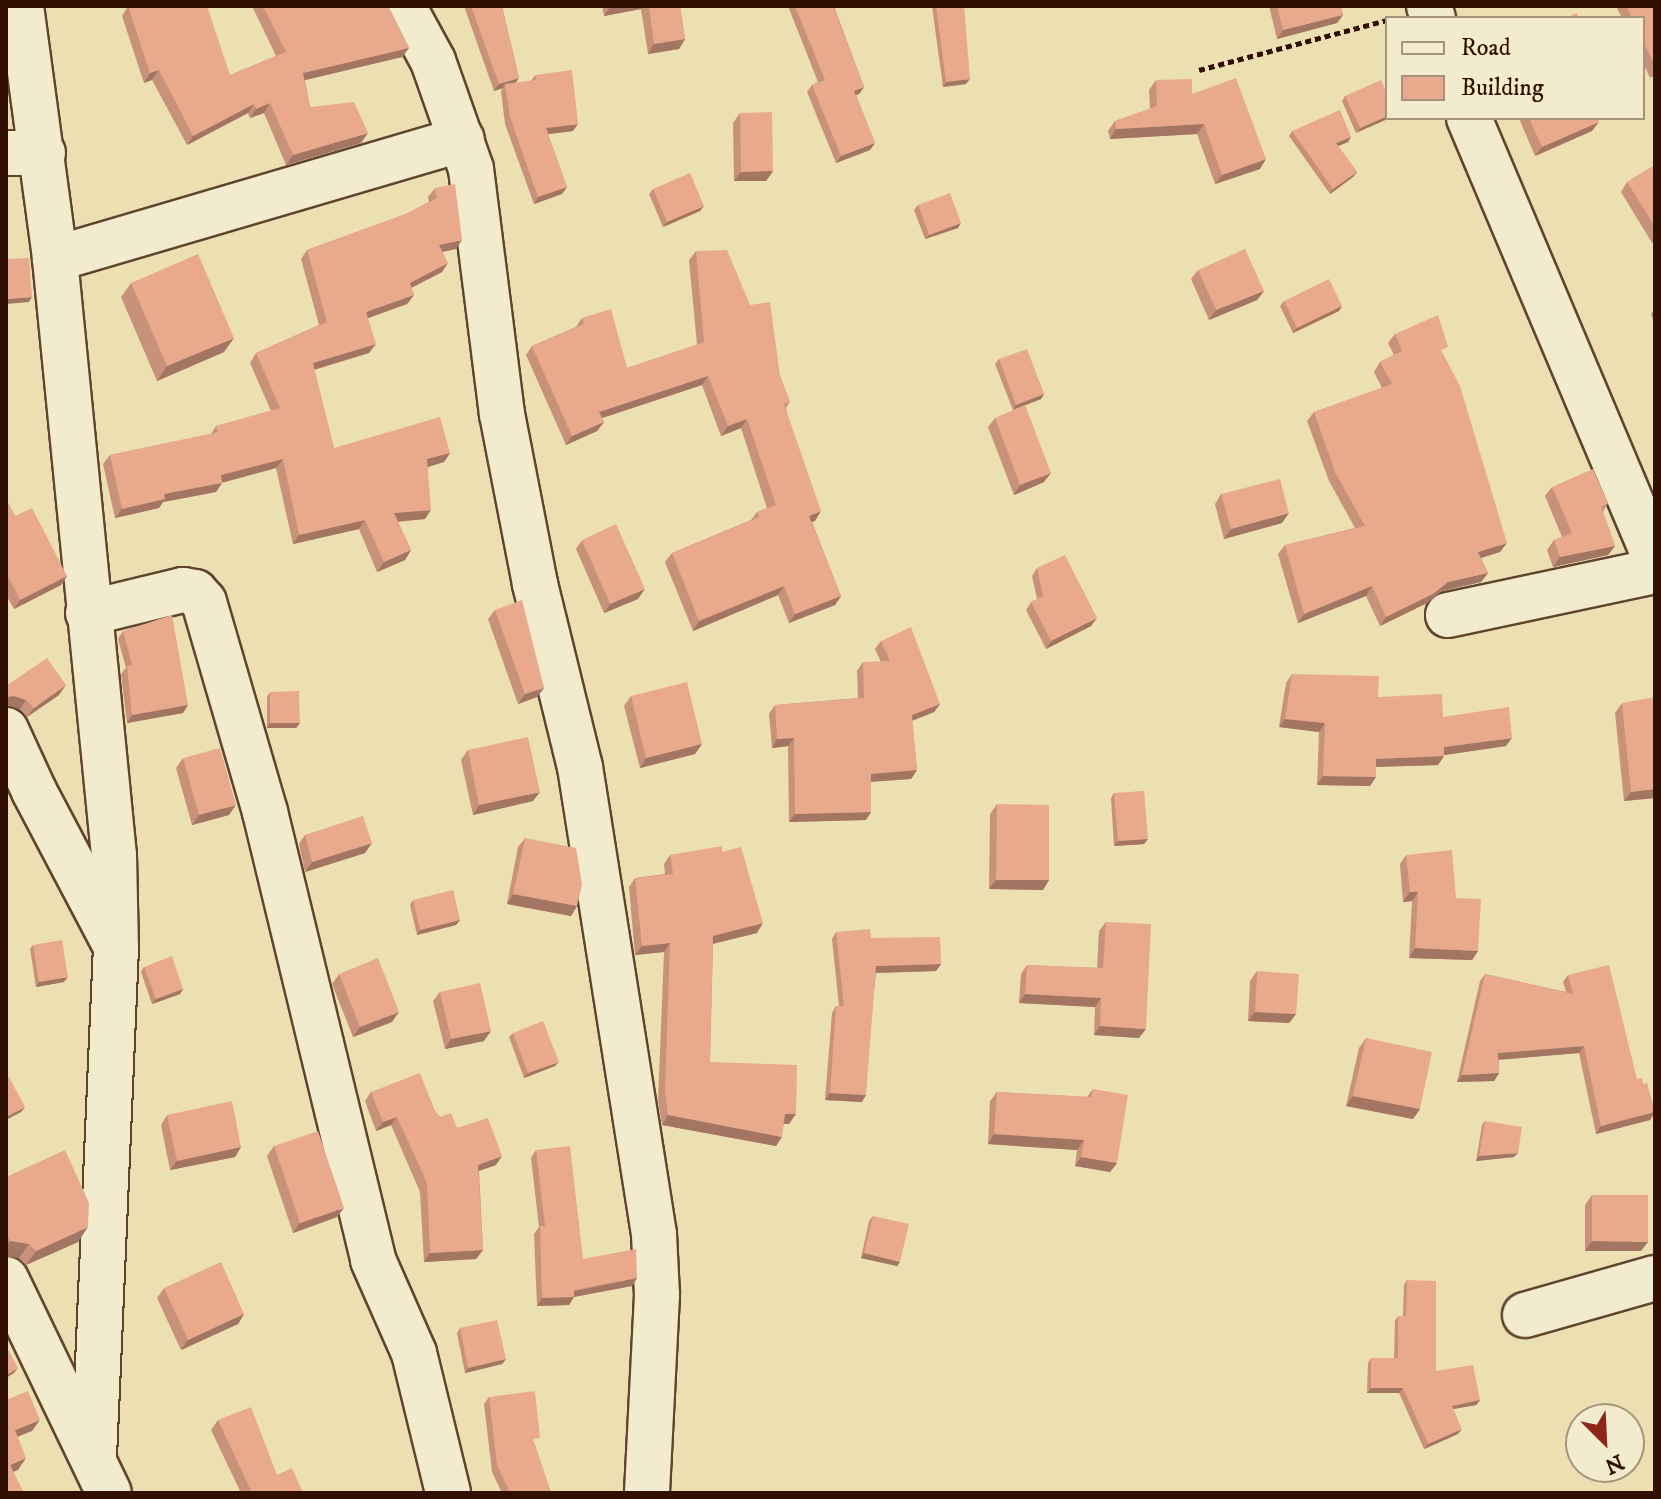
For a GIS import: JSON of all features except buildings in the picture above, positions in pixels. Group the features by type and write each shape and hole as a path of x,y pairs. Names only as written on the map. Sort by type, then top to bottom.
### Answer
{"street":[{"path":"21,6 24,153 55,259 114,855 116,947 101,1475"},
{"path":"403,6 433,61 462,139 480,220 502,414 535,584 580,767 654,1234 657,1295 647,1493"},
{"path":"1470,120 1655,559"},
{"path":"55,259 462,139"},
{"path":"1448,615 1655,571"},
{"path":"88,613 183,590 195,592 204,602 265,812 373,1260 414,1353 448,1493"},
{"path":"6,730 40,803 116,947"},
{"path":"1525,1315 1655,1278"},
{"path":"6,1279 101,1475"}],"path":[{"path":"1199,70 1385,21"}]}
